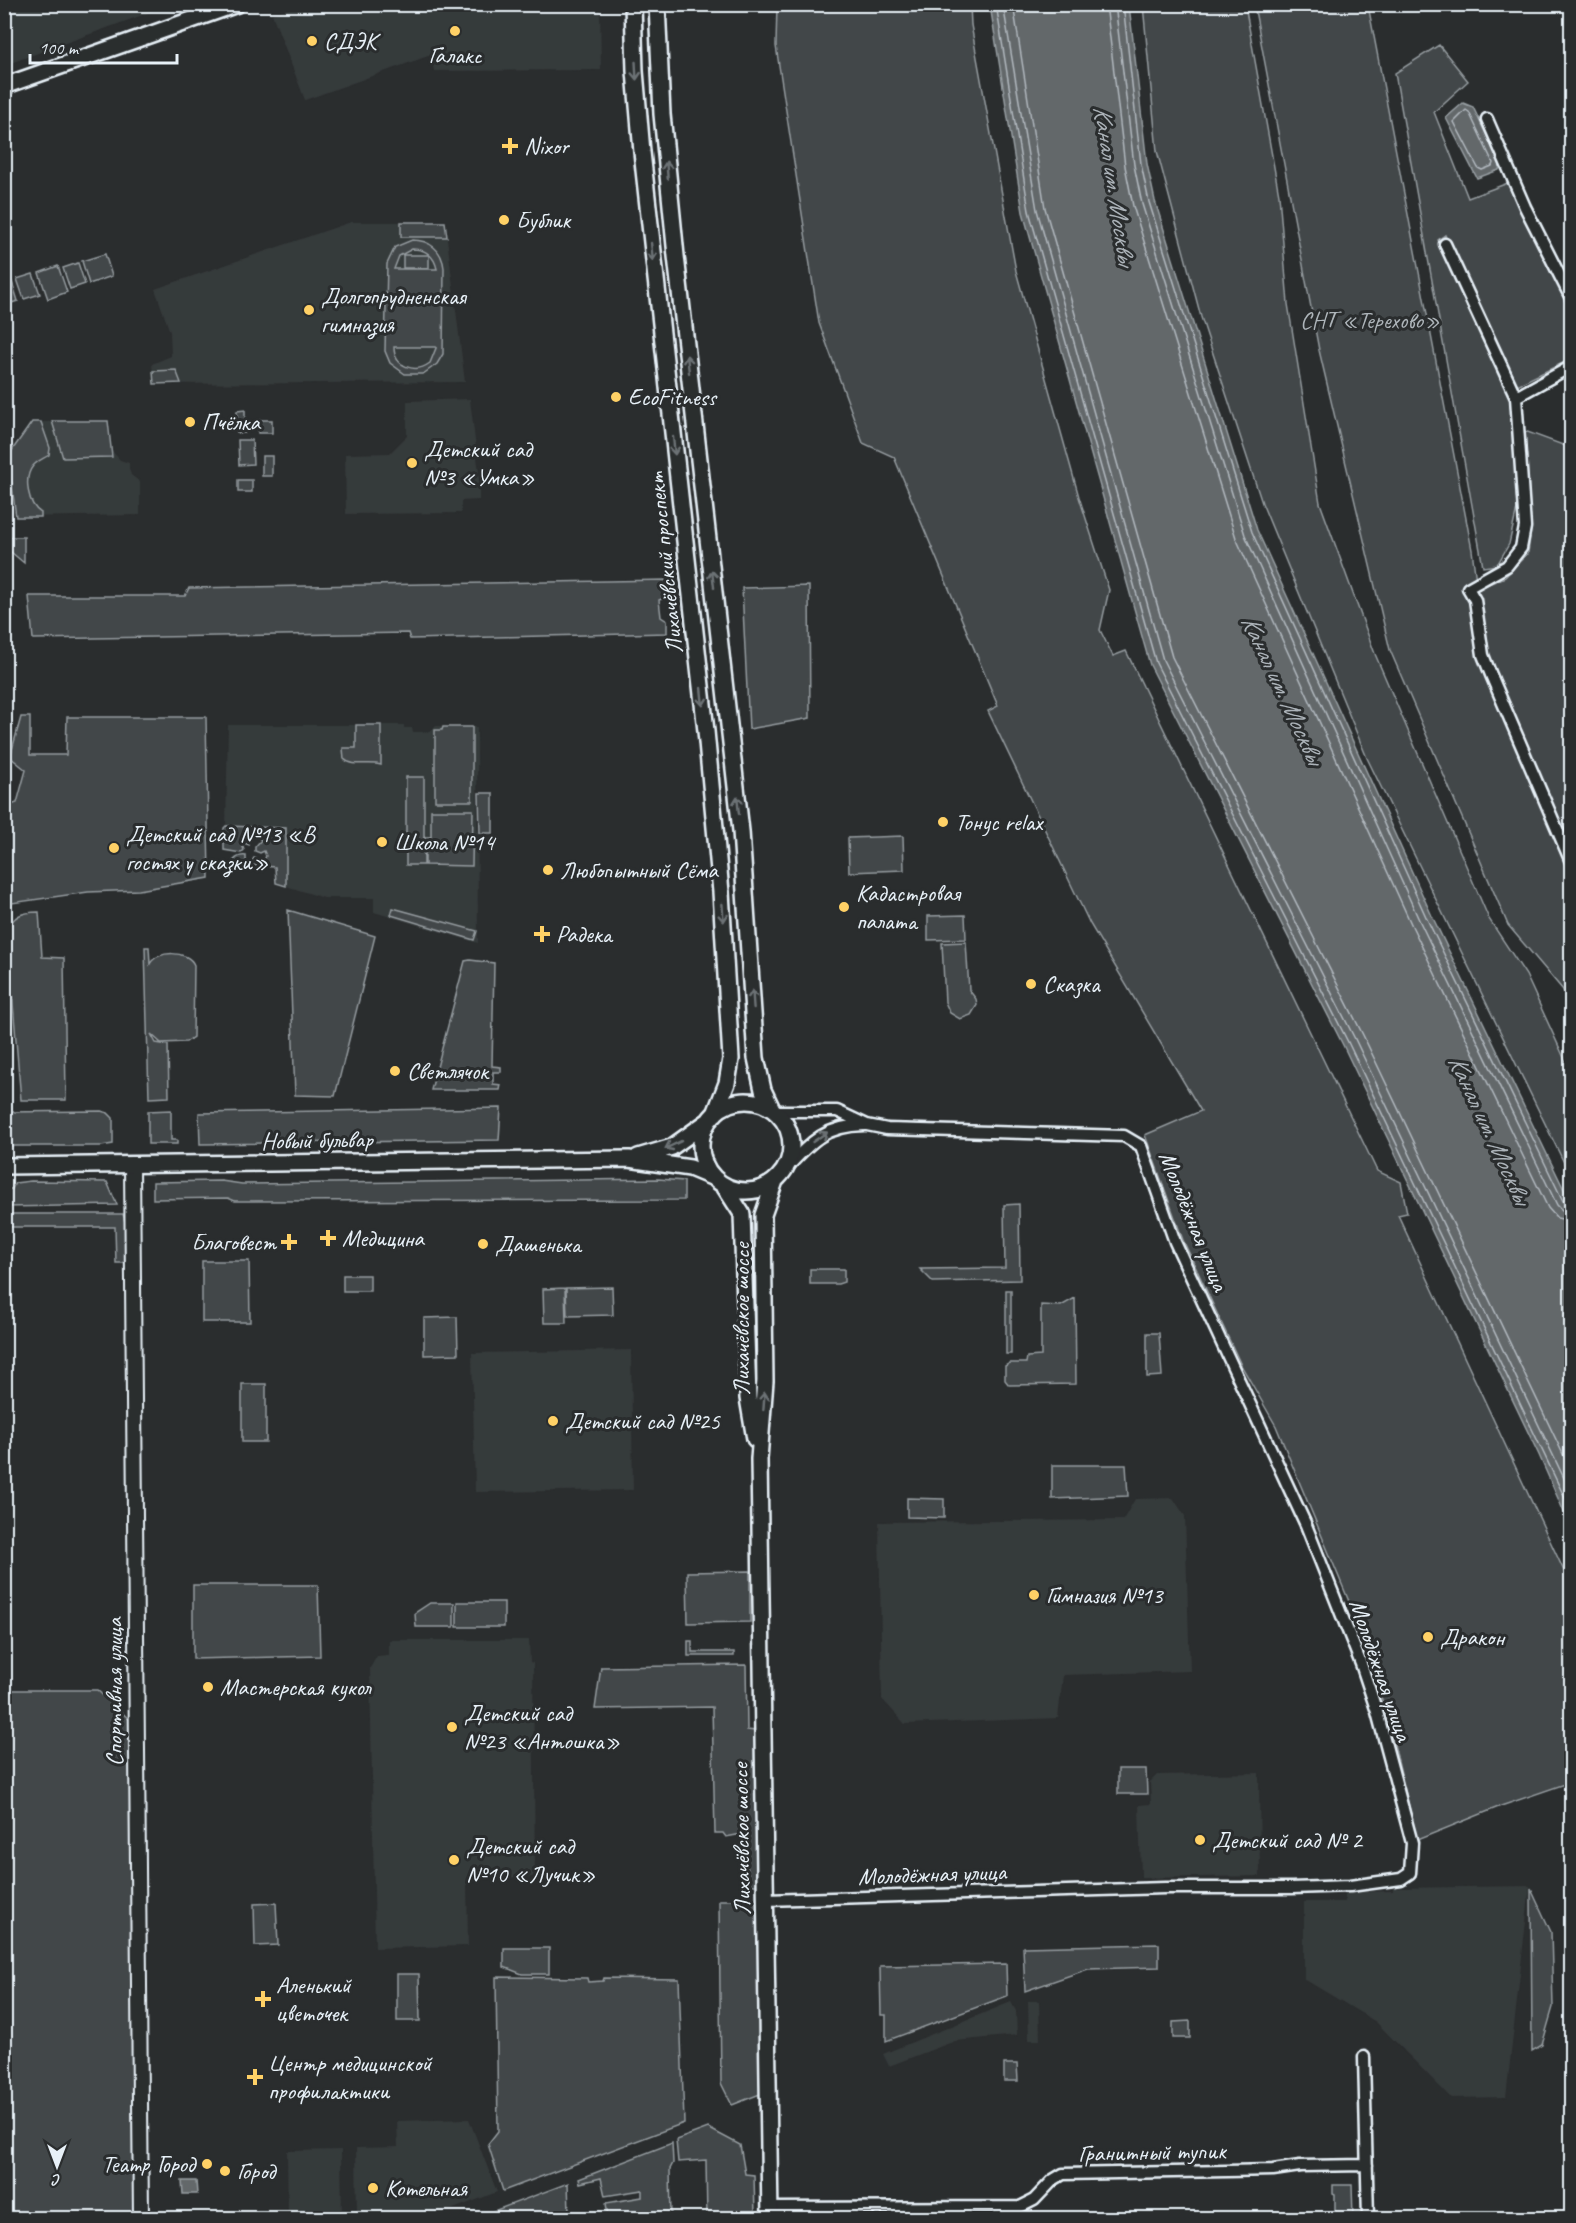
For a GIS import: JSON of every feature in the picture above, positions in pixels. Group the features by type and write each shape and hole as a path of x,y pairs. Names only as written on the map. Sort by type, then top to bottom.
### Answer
{"main road":[{"path":"4,86 237,4"},
{"name":"Лихачёвский проспект","path":"657,4 662,114 676,256 741,831 756,1058 763,1090 774,1110 782,1118 790,1135 791,1153 780,1176"},
{"name":"Лихачёвский проспект","path":"632,7 642,152 706,731 721,892 731,1059 727,1083 713,1116 705,1128 701,1149 707,1169 719,1182"},
{"path":"713,1116 724,1107 743,1101 760,1103 774,1110"},
{"name":"Новый бульвар","path":"629,1159 672,1146 699,1129 713,1116"},
{"name":"Новый бульвар","path":"4,1166 629,1159 690,1168 719,1182"},
{"path":"719,1182 742,1191 752,1191 762,1189 780,1176"},
{"name":"Лихачёвское шоссе","path":"770,2213 759,1460 765,1381 763,1215 765,1203 780,1176"},
{"name":"Лихачёвское шоссе","path":"719,1182 742,1214 748,1398 759,1460"}],"street":[{"path":"1487,119 1525,207 1572,300"},
{"path":"1445,244 1516,397 1525,527 1521,548 1506,566 1468,588 1475,600 1483,655 1572,864"},
{"path":"1516,397 1572,366"},
{"name":"Молодёжная улица","path":"765,1900 1184,1887 1350,1886 1401,1879 1410,1874 1412,1843 1377,1712 1361,1664 1306,1525 1175,1242 1141,1146 1124,1136 887,1129 867,1125 837,1111 774,1110"},
{"name":"Молодёжная улица","path":"780,1176 802,1152 822,1135 839,1127 867,1125"},
{"name":"Спортивная улица","path":"132,1164 141,2218"},
{"path":"1364,2057 1368,2218"},
{"name":"Гранитный тупик","path":"770,2213 1020,2207 1034,2200 1063,2174 1273,2170 1300,2166 1367,2165"}],"shaded area":[{"path":"5,4 170,4 170,5 5,65"},
{"path":"299,5 600,5 601,70 434,71 431,55 305,100 272,14"},
{"name":"Долгопрудненская гимназия","path":"351,222 445,222 465,382 154,384 152,364 171,356 170,332 155,289"},
{"name":"Детский сад №3 «Умка»","path":"470,399 479,473 479,500 461,501 461,513 346,514 345,454 390,453 407,436 407,401"},
{"path":"108,421 112,451 120,460 129,463 131,475 140,482 140,515 16,517 8,456 32,422"},
{"name":"Школа №14","path":"228,725 404,725 404,728 412,728 413,732 430,732 436,726 477,727 478,943 374,912 374,898 324,898 286,886 286,828 226,827"},
{"name":"Детский сад №25","path":"631,1350 633,1490 475,1492 472,1353"},
{"name":"Гимназия №13","path":"1173,1498 1185,1516 1190,1671 1063,1675 1058,1718 905,1724 882,1699 879,1522 1123,1520 1135,1499"},
{"path":"389,1640 529,1640 530,1662 533,1663 535,1877 467,1878 468,1946 375,1948 370,1668 377,1656 389,1655"},
{"name":"Детский сад № 2","path":"1259,1773 1260,1876 1141,1878 1139,1805 1151,1804 1150,1782 1157,1775"},
{"path":"1530,1886 1506,2097 1451,2098 1376,2022 1304,1979 1304,1902 1345,1902 1345,1892 1393,1891 1393,1888"},
{"path":"1028,2001 1039,2001 1040,2040 1029,2040"},
{"path":"1011,2002 1016,2011 1017,2035 955,2041 889,2066 883,2054"},
{"path":"469,2119 497,2192 430,2218 357,2218 356,2148 398,2147 397,2121"},
{"path":"341,2150 342,2218 288,2218 287,2151"}],"green space":[{"path":"777,5 970,5 971,25 1016,271 1079,497 1109,590 1100,630 1113,656 1126,651 1377,1171 1401,1182 1407,1213 1398,1215 1571,1586 1571,1782 1501,1806 1417,1840 1387,1715 1353,1611 1276,1426 1241,1365 1183,1240 1145,1135 1201,1111 1090,924 988,711 998,706 894,457 863,443 819,323 776,46"},
{"path":"1143,5 1245,5 1279,195 1288,304 1320,503 1375,654 1489,919 1526,975 1571,1073 1571,1177 1367,758 1262,503 1201,317 1157,151"},
{"name":"СНТ «Терехово»","path":"1254,5 1368,5 1472,550 1477,589 1505,577 1528,553 1531,530 1525,431 1571,448 1571,1010 1563,990 1508,925 1390,650 1319,350"},
{"path":"1439,45 1468,81 1434,112 1468,198 1508,183 1571,310 1571,359 1515,386 1445,235 1438,240 1503,376 1513,405 1517,509 1509,544 1497,565 1483,567 1395,73"},
{"path":"401,222 445,222 447,237 401,237"},
{"path":"418,240 434,247 443,262 443,354 437,364 423,374 405,374 390,363 385,351 387,264 395,247","holes":["412,249 428,254 434,260 437,269 394,269 399,256","394,347 436,347 436,348 430,363 412,368 401,364"]},
{"path":"105,254 112,276 89,284 82,261"},
{"path":"403,255 429,255 429,268 403,268"},
{"path":"78,263 85,284 70,289 63,268"},
{"path":"58,266 67,292 48,299 39,273"},
{"path":"33,274 40,294 24,299 17,279"},
{"path":"12,282 18,301 5,305 5,284"},
{"path":"176,370 181,383 154,384 153,371"},
{"path":"245,410 245,433 237,433 237,411"},
{"path":"258,420 272,420 272,433 258,433"},
{"path":"52,421 108,421 112,457 63,458"},
{"path":"32,422 41,422 50,448 49,455 35,464 28,477 30,498 41,513 41,517 16,517 8,456"},
{"path":"238,440 252,440 253,464 239,465"},
{"path":"262,456 272,456 272,476 262,476"},
{"path":"238,480 252,480 252,492 238,492"},
{"path":"5,537 24,537 24,563 5,547"},
{"path":"668,580 669,596 659,600 661,617 667,621 667,633 410,639 408,633 33,639 29,596 185,596 189,588"},
{"path":"809,586 810,718 749,729 742,588"},
{"path":"21,717 30,717 30,755 66,755 67,717 206,717 209,878 139,890 88,892 5,904 4,825 8,806 17,803 26,770 10,757"},
{"path":"356,725 381,725 381,765 356,764 344,759 343,748 356,748"},
{"path":"443,727 472,727 472,801 435,801 435,730 442,730"},
{"path":"406,777 424,777 424,865 406,865"},
{"path":"479,793 493,793 493,833 480,833"},
{"path":"431,810 473,810 472,866 425,865 425,837 431,837"},
{"path":"226,826 286,828 286,886 276,883 275,867 232,864 242,856 246,856 246,861 250,864 254,858 263,862 266,856 264,851 260,853 255,851 255,847 261,840 256,835 249,839 249,845 244,843 242,845 244,850 241,853 224,850 224,828"},
{"path":"903,836 904,870 849,872 848,838"},
{"path":"393,908 477,931 474,940 391,915"},
{"path":"288,910 375,936 335,1096 295,1095"},
{"path":"39,912 42,957 64,958 66,1100 21,1100 7,931 12,921 19,915"},
{"path":"965,915 966,939 928,940 928,916"},
{"path":"966,942 969,990 976,999 977,1005 971,1015 960,1019 950,1013 945,1002 942,943"},
{"path":"145,947 149,947 150,964 159,956 179,954 191,960 194,965 193,1037 186,1042 161,1043 151,1034 156,1043 168,1045 169,1097 149,1098"},
{"path":"465,961 494,963 492,1066 501,1067 501,1072 493,1072 493,1084 501,1085 500,1090 431,1090"},
{"path":"501,1108 499,1140 200,1144 199,1113"},
{"path":"171,1110 171,1140 177,1140 177,1144 148,1144 148,1111"},
{"path":"101,1111 113,1118 113,1144 5,1146 5,1112"},
{"path":"658,1179 684,1181 684,1200 235,1201 228,1198 153,1199 153,1182 221,1181 242,1184"},
{"path":"31,1181 107,1182 117,1205 5,1207 5,1189 12,1189 15,1183"},
{"path":"1019,1204 1020,1280 933,1282 920,1269 1005,1268 1004,1205"},
{"path":"5,1214 123,1214 125,1263 116,1263 115,1227 5,1227"},
{"path":"202,1261 249,1261 250,1322 202,1322"},
{"path":"810,1269 844,1269 844,1282 810,1284"},
{"path":"343,1275 370,1275 370,1291 343,1291"},
{"path":"612,1287 613,1315 567,1316 566,1288"},
{"path":"565,1288 566,1323 544,1323 543,1289"},
{"path":"1006,1290 1011,1290 1011,1354 1006,1354"},
{"path":"1075,1298 1076,1384 1009,1385 1005,1380 1005,1366 1010,1363 1026,1363 1027,1357 1041,1356 1041,1305 1061,1306"},
{"path":"457,1317 458,1354 424,1355 424,1318"},
{"path":"1147,1333 1159,1333 1162,1376 1147,1377"},
{"path":"242,1384 266,1384 266,1442 242,1442"},
{"path":"1052,1465 1126,1465 1128,1496 1052,1499"},
{"path":"907,1498 944,1499 944,1518 907,1517"},
{"path":"750,1571 750,1622 688,1623 687,1572"},
{"path":"193,1585 318,1585 320,1656 193,1659"},
{"path":"457,1602 504,1602 504,1627 457,1627"},
{"path":"430,1603 454,1603 454,1627 416,1627 415,1613"},
{"path":"688,1641 692,1641 692,1652 734,1652 734,1656 688,1656"},
{"path":"746,1665 747,1730 755,1731 758,1885 750,1885 742,1834 726,1837 723,1833 715,1833 712,1707 595,1709 601,1667"},
{"path":"5,1690 97,1690 130,1720 135,2218 5,2218"},
{"path":"1118,1769 1146,1769 1147,1794 1118,1794"},
{"path":"1531,1889 1551,1932 1553,2007 1542,2045 1532,2051"},
{"path":"719,1900 757,1900 760,2094 732,2105 721,2083"},
{"path":"276,1903 278,1945 255,1946 254,1904"},
{"path":"1159,1944 1159,1967 1088,1969 1025,1991 1023,1947"},
{"path":"504,1948 549,1948 549,1974 522,1974 504,1967"},
{"path":"1006,1964 1007,1996 886,2041 886,2015 881,2015 880,1966"},
{"path":"397,1974 419,1974 420,2021 397,2021"},
{"path":"496,1977 587,1978 588,1982 603,1981 604,1978 679,1979 684,2123 503,2191 488,2144 498,2131"},
{"path":"1190,2021 1190,2038 1173,2038 1173,2022"},
{"path":"1004,2064 1017,2064 1018,2081 1004,2081"},
{"path":"708,2128 740,2145 745,2174 754,2175 755,2218 707,2218 706,2160 678,2162 676,2140"},
{"path":"672,2143 671,2218 604,2218 608,2217 606,2203 642,2197 642,2190 605,2196 601,2178 580,2183 579,2179"},
{"path":"568,2183 569,2212 540,2213 536,2218 475,2218"},
{"path":"1333,2185 1352,2185 1353,2218 1333,2218 1335,2217 1335,2195"}],"water":[{"name":"Канал им. Москвы","path":"990,5 1129,5 1147,164 1155,201 1257,530 1432,916 1571,1204 1571,1528 1539,1455 1343,1045 1150,665 1023,212"},
{"path":"1463,103 1473,107 1500,164 1499,170 1477,178 1446,118"},
{"path":"182,2181 196,2181 197,2194 183,2194"}],"place":[{"name":"Галакс","path":"455,31"},
{"name":"СДЭК","path":"312,41"},
{"name":"Nixor","path":"510,146"},
{"name":"Бублик","path":"504,220"},
{"name":"Долгопрудненская гимназия","path":"309,310"},
{"name":"EcoFitness","path":"616,397"},
{"name":"Пчёлка","path":"190,422"},
{"name":"Детский сад №3 «Умка»","path":"412,463"},
{"name":"Тонус relax","path":"943,822"},
{"name":"Школа №14","path":"382,842"},
{"name":"Детский сад №13 «В гостях у сказки»","path":"114,848"},
{"name":"Любопытный Сёма","path":"548,870"},
{"name":"Кадастровая палата","path":"844,907"},
{"name":"Радека","path":"542,934"},
{"name":"Сказка","path":"1031,984"},
{"name":"Светлячок","path":"395,1071"},
{"name":"Медицина","path":"328,1238"},
{"name":"Благовест","path":"289,1242"},
{"name":"Дашенька","path":"483,1244"},
{"name":"Детский сад №25","path":"553,1421"},
{"name":"Гимназия №13","path":"1034,1595"},
{"name":"Дракон","path":"1428,1637"},
{"name":"Мастерская кукол","path":"208,1687"},
{"name":"Детский сад №23 «Антошка»","path":"452,1727"},
{"name":"Детский сад № 2","path":"1200,1840"},
{"name":"Детский сад №10 «Лучик»","path":"454,1860"},
{"name":"Аленький цветочек","path":"263,1999"},
{"name":"Центр медицинской профилактики","path":"255,2077"},
{"name":"Театр Город","path":"207,2164"},
{"name":"Город","path":"225,2171"},
{"name":"Котельная","path":"373,2188"}]}
